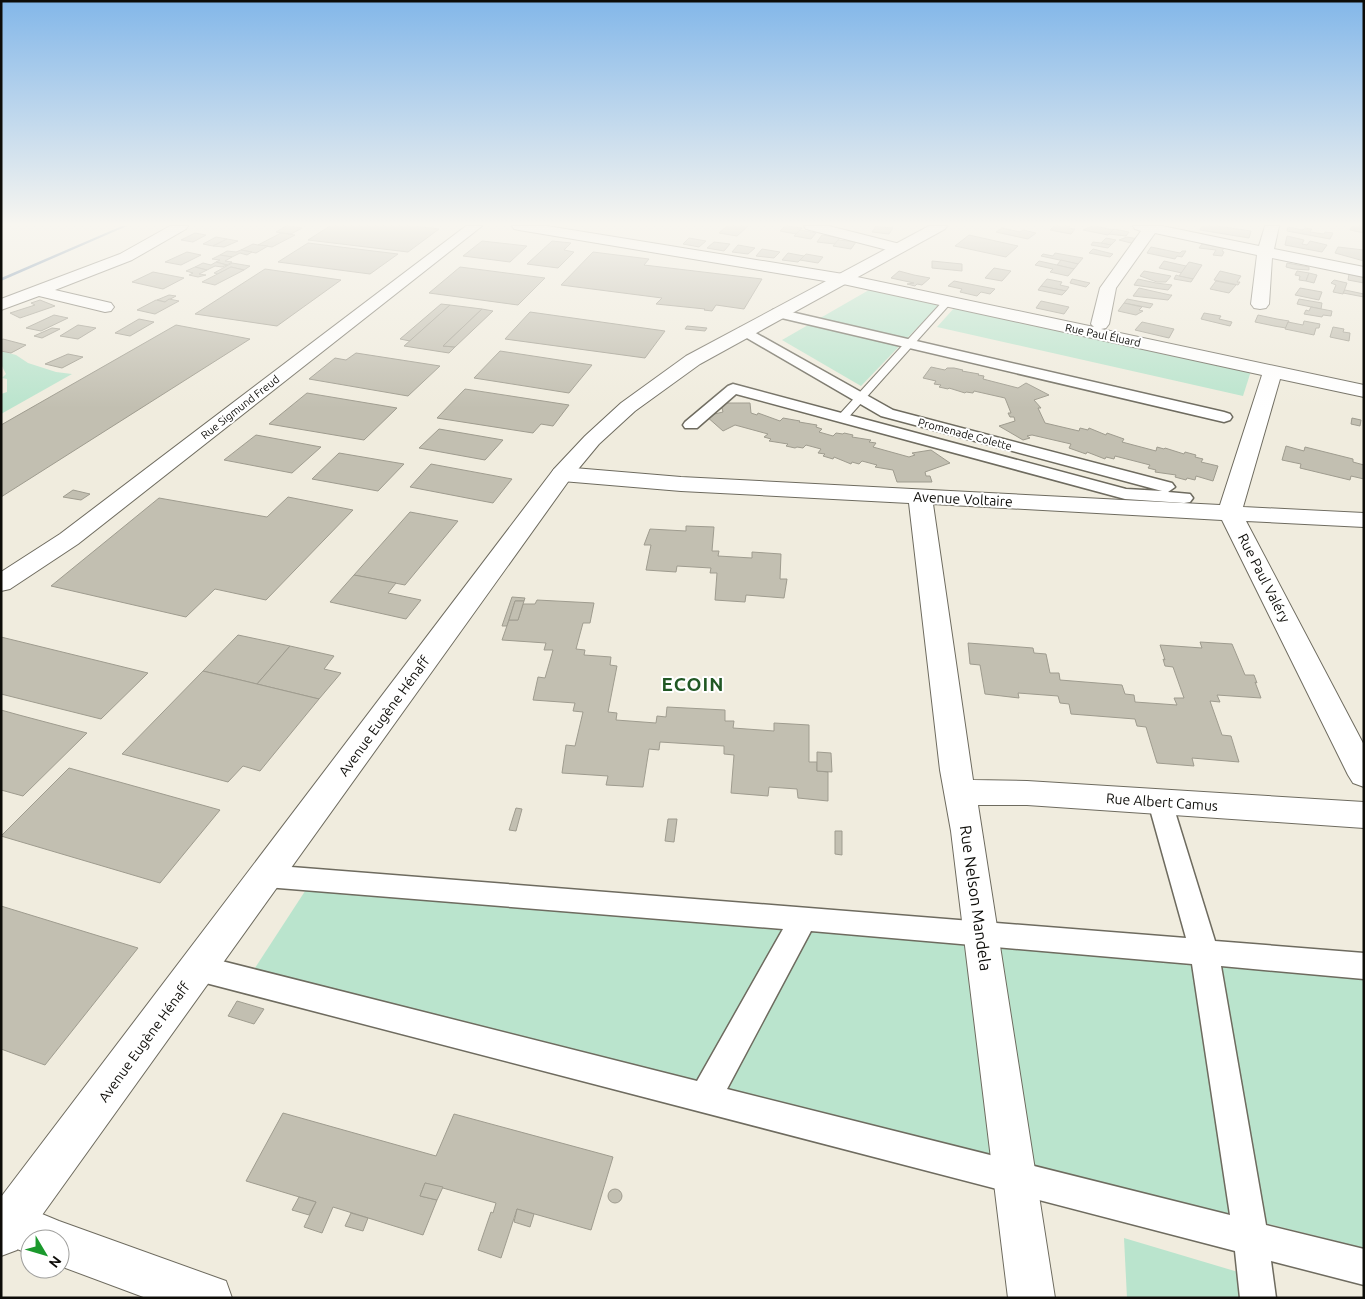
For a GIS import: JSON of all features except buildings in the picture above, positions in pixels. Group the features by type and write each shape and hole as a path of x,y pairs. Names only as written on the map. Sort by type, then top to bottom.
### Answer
{"street":[{"path":"1,305 49,287"},
{"name":"Rue Sigmund Freud","path":"1,583 68,539 396,287"},
{"name":"Avenue Eugène Hénaff","path":"4,1226 198,968 562,474 592,440 635,401 693,360 828,287"},
{"name":"Rue Paul Éluard","path":"877,287 1364,391"},
{"path":"1100,324 1109,287"},
{"path":"1260,304 1262,287"},
{"path":"38,291 105,307"},
{"path":"778,313 1224,417"},
{"name":"Promenade Colette","path":"745,331 858,398 887,413 1181,491 1187,504"},
{"path":"1230,512 1272,372"},
{"path":"691,425 733,389 1124,494 1187,504"},
{"path":"887,413 942,445"},
{"path":"1052,504 1044,473 1054,457"},
{"name":"Avenue Voltaire","path":"562,474 681,484 1052,504 1187,504 1230,512 1364,520"},
{"name":"Rue Nelson Mandela","path":"920,497 956,770 961,792 1032,1298"},
{"name":"Rue Paul Valéry","path":"1230,512 1364,775"},
{"name":"Rue Albert Camus","path":"961,792 1027,793 1364,815"},
{"path":"1160,802 1204,952 1251,1238 1258,1298"},
{"path":"266,876 980,933 1364,966"},
{"path":"705,1098 803,919"},
{"path":"198,968 1364,1267"},
{"path":"4,1226 20,1231"},
{"path":"70,1247 209,1298"}],"lane":[{"path":"842,418 858,398 947,302"}],"green space":[{"path":"869,290 939,305 861,386 782,340"},
{"path":"955,307 1251,371 1243,396 937,327"},
{"path":"1,351 16,355 28,363 56,372 72,374 1,414 1,394 7,392 7,379 2,378 6,374 1,364"},
{"path":"309,885 1364,975 1364,1248 253,971"},
{"path":"1124,1238 1238,1272 1240,1298 1127,1298"}],"district":[{"name":"ECOIN","path":"693,684"}]}
